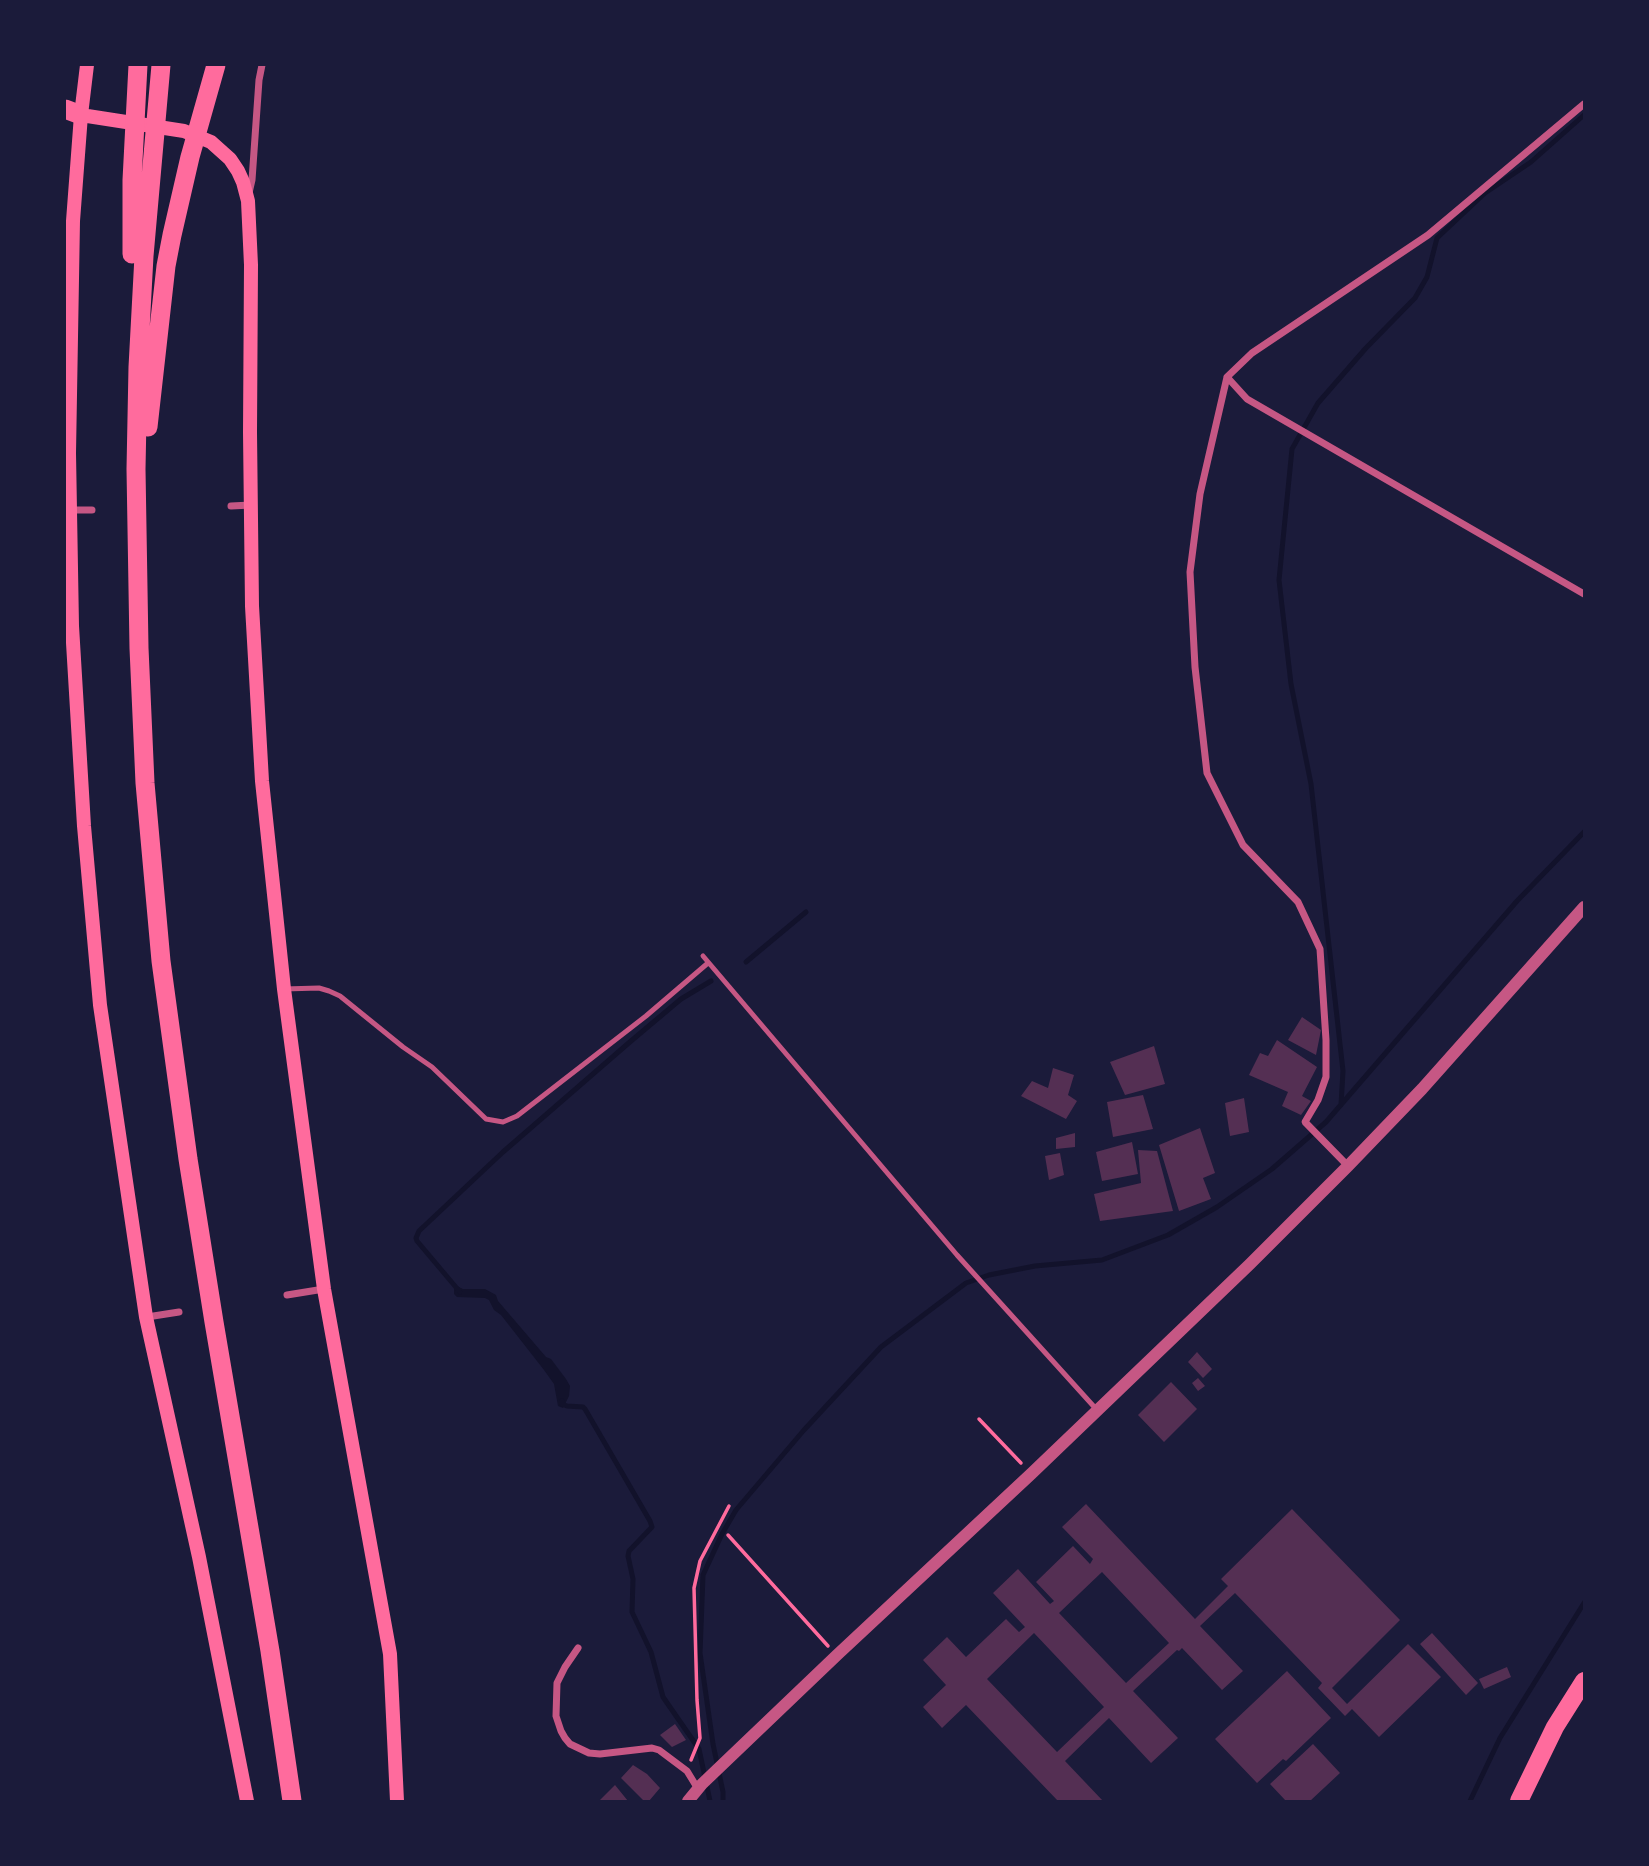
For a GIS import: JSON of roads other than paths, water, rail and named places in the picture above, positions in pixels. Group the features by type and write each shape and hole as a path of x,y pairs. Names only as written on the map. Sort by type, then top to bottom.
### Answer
{"highway":[{"path":"138,65 153,279 146,533 150,695 161,842 179,1012 222,1305 259,1516 293,1772 292,1801"},
{"path":"161,65 147,181 133,365 141,717 145,783 161,961 199,1227 293,1772 302,1801"},
{"path":"147,181 171,65"},
{"path":"147,438 166,267 184,180 216,66"}],"main road":[{"path":"87,65 70,113 73,221 69,453 72,626 84,826 100,1004 146,1317 200,1557 247,1801"},
{"path":"70,113 184,131 211,142 230,159 238,171 248,201 251,265 252,606 262,781 284,989 324,1289 390,1654 397,1801"},
{"path":"1519,1801 1555,1727 1584,1681"}],"street":[{"path":"248,201 262,65"},
{"path":"1348,1167 1305,1122 1323,1089 1327,1068 1320,948 1298,902 1242,845 1207,773 1196,681 1190,572 1200,494 1227,377 1252,354 1428,235 1584,104"},
{"path":"1227,377 1247,399 1584,594"},
{"path":"231,506 251,505"},
{"path":"70,510 92,510"},
{"path":"688,1801 733,1754 1031,1474 1348,1167 1422,1089 1584,907"},
{"path":"287,1295 324,1289"},
{"path":"146,1317 179,1312"},
{"path":"578,1648 558,1683 556,1716 565,1738 580,1750 590,1753 652,1748 659,1750 687,1771 700,1786"}],"lane":[{"path":"703,956 957,1255 1097,1410"},
{"path":"284,989 319,988 340,996 432,1067 482,1115 491,1121 503,1122 517,1116 646,1016 708,962"}],"waterway":[{"path":"1341,1105 1343,1071 1311,784 1291,684 1279,580 1292,449 1318,403 1415,298 1427,277 1437,238 1485,193 1531,162 1584,115"},
{"path":"723,1801 700,1653 703,1575 736,1510 804,1430 881,1347 966,1283 989,1275 1035,1266 1102,1260 1168,1235 1217,1207 1272,1169 1326,1122 1517,901 1584,832"},
{"path":"746,962 806,912"},
{"path":"460,1292 417,1241 419,1231 503,1152 631,1041 681,999 711,981"},
{"path":"562,1401 562,1404 567,1406 585,1409 650,1521 652,1527 629,1551 628,1556 633,1579 632,1612 651,1652 663,1697 699,1749 710,1801"},
{"path":"1470,1801 1500,1738 1584,1603"}]}
